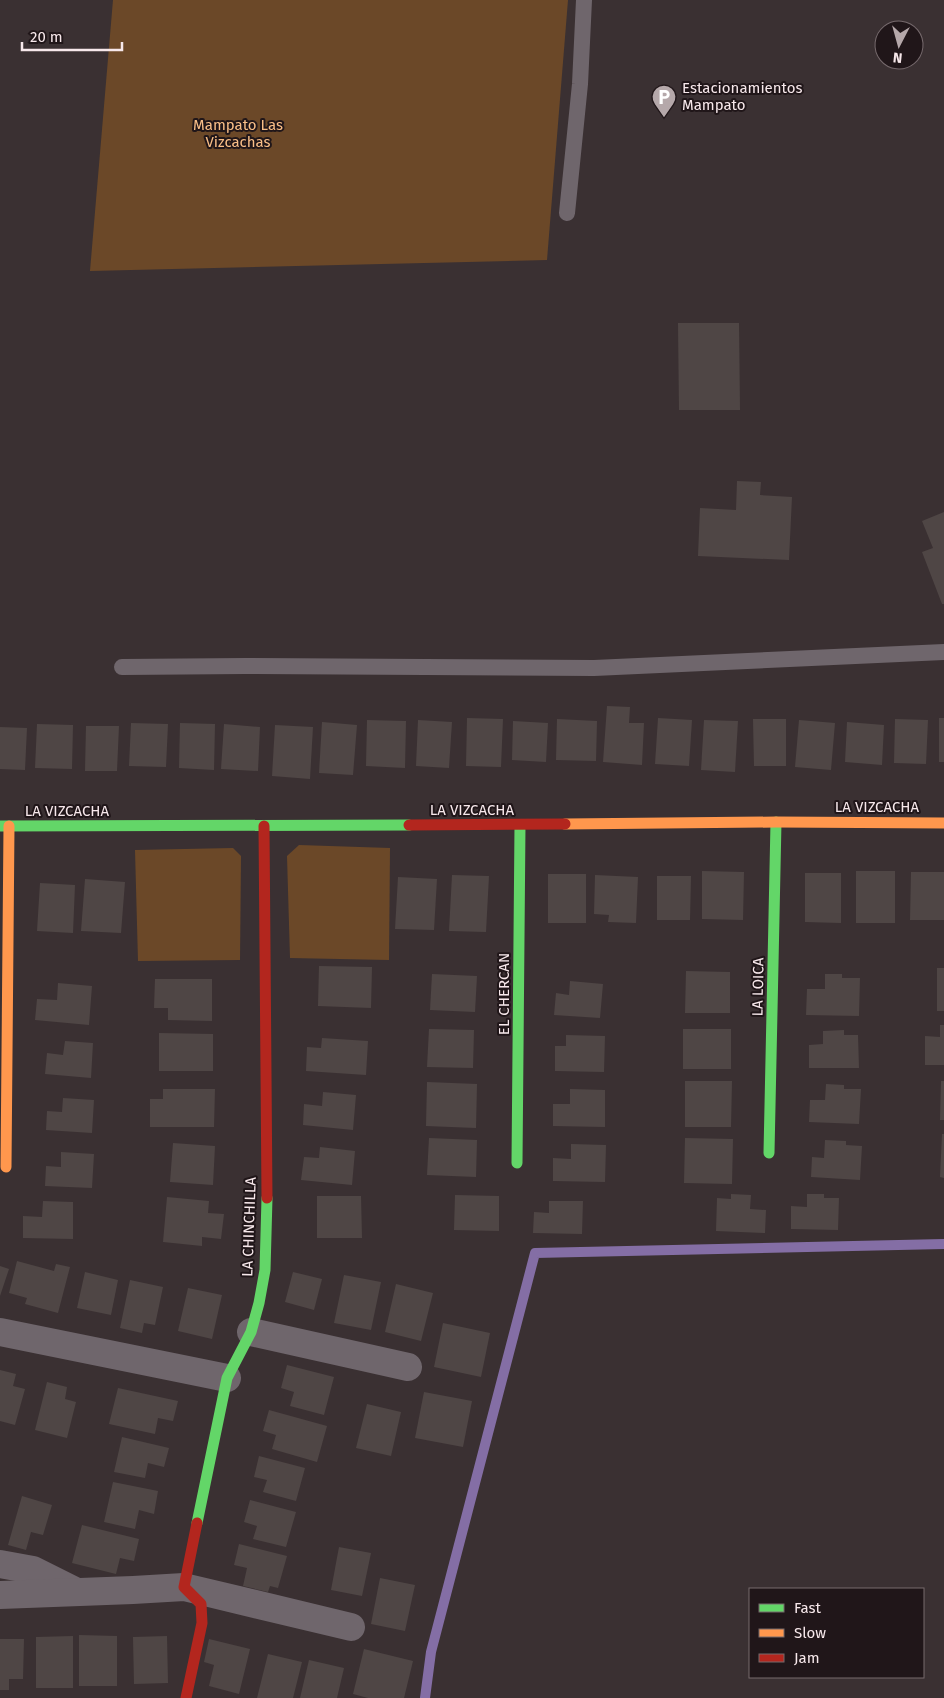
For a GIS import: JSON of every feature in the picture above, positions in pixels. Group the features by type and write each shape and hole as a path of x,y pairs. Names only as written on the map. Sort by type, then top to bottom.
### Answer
{"street":[{"name":"LA VIZCACHA","path":"5,826 520,825 776,822 944,823"},
{"name":"LA LOICA","path":"769,1153 776,822"},
{"name":"EL CHERCAN","path":"517,1163 520,825"},
{"path":"5,826 6,1167"},
{"name":"LA CHINCHILLA","path":"184,1587 227,1378 251,1332 265,1270 267,1234 264,826"},
{"path":"0,1332 227,1378"},
{"path":"251,1332 408,1367"},
{"path":"0,1564 33,1570 76,1592"},
{"path":"184,1587 201,1604 202,1623 186,1698"},
{"path":"0,1595 184,1587 351,1627"}],"lane":[{"path":"567,213 580,84 584,0"},
{"path":"122,667 594,668 944,652"}],"green space":[{"name":"Mampato Las Vizcachas","path":"113,0 568,0 547,260 90,271"},
{"path":"299,845 390,848 389,960 290,958 287,856"},
{"path":"233,848 241,856 240,960 138,961 135,850"}],"building":[{"path":"678,323 739,323 740,410 679,410"},
{"path":"737,481 761,482 760,495 792,497 789,560 698,556 700,508 736,510"},
{"path":"944,512 944,604 942,604 922,552 933,548 922,521"},
{"path":"607,706 630,707 629,723 644,723 642,765 603,762"},
{"path":"467,718 503,719 501,767 466,766"},
{"path":"658,718 692,720 689,766 655,764"},
{"path":"939,718 944,718 944,762 939,762"},
{"path":"557,719 597,721 596,761 556,760"},
{"path":"753,719 786,719 786,766 754,766"},
{"path":"895,719 928,720 926,764 894,763"},
{"path":"367,720 406,721 405,768 366,766"},
{"path":"418,720 452,722 449,768 416,766"},
{"path":"704,720 738,721 735,772 701,770"},
{"path":"799,720 835,723 831,770 795,767"},
{"path":"513,721 548,723 546,762 512,760"},
{"path":"322,722 357,725 353,775 319,773"},
{"path":"847,722 884,725 882,765 845,762"},
{"path":"131,723 168,724 166,767 129,766"},
{"path":"180,723 215,724 214,770 179,768"},
{"path":"37,724 73,725 72,769 35,768"},
{"path":"224,724 260,727 258,771 221,769"},
{"path":"275,725 313,727 310,779 272,776"},
{"path":"86,726 119,726 117,771 85,771"},
{"path":"0,727 27,728 25,770 0,769"},
{"path":"702,871 744,872 743,920 702,919"},
{"path":"856,871 895,871 895,923 856,923"},
{"path":"911,872 944,872 944,920 910,920"},
{"path":"805,873 841,873 841,923 805,922"},
{"path":"548,874 586,874 586,923 548,923"},
{"path":"452,875 489,876 486,932 449,931"},
{"path":"595,875 638,877 636,923 608,922 609,915 594,914"},
{"path":"657,876 691,876 690,920 657,920"},
{"path":"398,877 437,879 434,930 395,929"},
{"path":"85,879 125,882 121,933 81,931"},
{"path":"40,883 75,885 73,933 37,931"},
{"path":"319,966 372,967 371,1008 318,1006"},
{"path":"937,968 944,968 944,1011 937,1011"},
{"path":"686,971 730,972 730,1013 685,1013"},
{"path":"432,974 477,976 475,1012 430,1010"},
{"path":"825,974 842,974 842,978 860,978 859,1016 806,1015 807,989 825,989"},
{"path":"155,979 212,979 212,1021 168,1020 168,1008 154,1008"},
{"path":"570,981 603,984 600,1018 554,1015 556,993 569,995"},
{"path":"58,983 92,986 89,1025 35,1020 37,999 57,1000"},
{"path":"940,1025 944,1025 944,1065 925,1065 925,1036 940,1037"},
{"path":"429,1029 474,1030 473,1068 427,1067"},
{"path":"683,1029 731,1029 731,1069 683,1069"},
{"path":"844,1030 844,1035 858,1035 859,1068 809,1068 809,1045 823,1044 823,1031"},
{"path":"159,1033 213,1034 213,1071 159,1071"},
{"path":"566,1035 605,1036 604,1072 555,1071 555,1046 566,1046"},
{"path":"322,1038 368,1041 366,1075 306,1071 307,1047 321,1048"},
{"path":"65,1041 93,1043 91,1078 45,1074 47,1053 63,1055"},
{"path":"685,1081 732,1081 731,1127 685,1127"},
{"path":"941,1081 944,1081 944,1120 940,1120"},
{"path":"427,1082 477,1084 476,1128 426,1126"},
{"path":"826,1084 844,1085 844,1089 861,1089 859,1124 809,1122 810,1100 825,1100"},
{"path":"163,1089 215,1089 214,1127 150,1127 150,1099 163,1099"},
{"path":"570,1089 605,1090 605,1127 553,1126 553,1104 570,1104"},
{"path":"323,1092 356,1095 353,1130 303,1125 304,1104 322,1106"},
{"path":"63,1098 94,1100 92,1133 46,1130 47,1111 62,1112"},
{"path":"942,1134 944,1134 944,1178 940,1177"},
{"path":"429,1138 477,1140 476,1177 427,1175"},
{"path":"685,1138 733,1139 732,1184 684,1183"},
{"path":"825,1140 846,1141 846,1145 862,1146 860,1180 811,1177 812,1157 824,1158"},
{"path":"173,1143 215,1146 213,1185 170,1182"},
{"path":"571,1144 606,1145 605,1182 553,1181 553,1158 571,1159"},
{"path":"320,1147 355,1151 352,1185 301,1180 304,1157 319,1158"},
{"path":"61,1152 94,1154 92,1188 45,1186 46,1166 61,1167"},
{"path":"731,1194 751,1195 750,1209 766,1210 765,1233 716,1231 717,1198 731,1199"},
{"path":"807,1194 824,1194 824,1198 839,1198 838,1230 791,1229 791,1206 807,1207"},
{"path":"455,1195 499,1196 499,1231 454,1230"},
{"path":"317,1196 361,1196 362,1238 317,1238"},
{"path":"167,1197 209,1201 208,1213 224,1214 221,1239 202,1237 202,1246 163,1242"},
{"path":"43,1201 73,1202 73,1239 23,1238 23,1216 42,1217"},
{"path":"549,1201 583,1201 582,1234 533,1233 534,1212 549,1213"},
{"path":"17,1261 54,1271 56,1264 70,1267 58,1313 25,1304 27,1298 9,1293"},
{"path":"0,1266 9,1269 0,1296"},
{"path":"85,1272 118,1280 111,1315 77,1308"},
{"path":"293,1272 322,1279 314,1310 285,1302"},
{"path":"344,1275 381,1282 371,1330 334,1323"},
{"path":"130,1280 163,1287 155,1325 144,1323 142,1333 120,1328"},
{"path":"396,1284 433,1293 421,1341 385,1332"},
{"path":"188,1288 222,1295 212,1339 178,1331"},
{"path":"443,1323 490,1333 481,1377 434,1367"},
{"path":"287,1365 334,1377 324,1415 290,1406 294,1392 281,1388"},
{"path":"0,1370 16,1374 13,1386 25,1389 15,1425 0,1421"},
{"path":"47,1382 67,1387 65,1399 76,1402 67,1438 35,1430"},
{"path":"118,1388 178,1401 173,1421 158,1418 155,1434 109,1424"},
{"path":"424,1392 472,1401 463,1447 415,1438"},
{"path":"367,1404 401,1412 391,1456 356,1448"},
{"path":"269,1410 327,1426 317,1462 272,1449 276,1435 263,1431"},
{"path":"122,1437 169,1448 164,1467 148,1463 145,1478 114,1472"},
{"path":"259,1456 305,1468 296,1501 263,1492 267,1480 254,1477"},
{"path":"113,1482 158,1491 154,1514 139,1510 135,1529 104,1522"},
{"path":"22,1496 52,1505 43,1535 31,1532 26,1550 8,1545"},
{"path":"250,1500 296,1512 286,1547 253,1539 257,1526 244,1522"},
{"path":"82,1525 139,1539 134,1561 120,1558 116,1574 72,1563"},
{"path":"239,1544 287,1556 278,1588 270,1586 268,1592 243,1586 247,1568 234,1565"},
{"path":"339,1547 371,1553 362,1596 331,1590"},
{"path":"380,1578 415,1585 405,1631 371,1624"},
{"path":"79,1635 117,1636 117,1686 79,1686"},
{"path":"73,1636 73,1688 36,1688 36,1637"},
{"path":"167,1636 168,1683 134,1684 133,1637"},
{"path":"0,1639 24,1639 23,1679 9,1679 9,1690 0,1690"},
{"path":"209,1639 250,1649 239,1694 209,1686 214,1665 204,1662"},
{"path":"364,1649 413,1661 404,1698 368,1698 353,1694"},
{"path":"268,1654 302,1662 293,1698 257,1698"},
{"path":"309,1660 344,1668 337,1698 300,1698"}],"waterway":[{"path":"425,1698 431,1652 535,1253 944,1244"}],"traffic: fast":[{"path":"769,1153 776,822"},
{"path":"0,826 409,825"},
{"path":"517,1163 520,825"},
{"path":"197,1523 227,1378 251,1332 259,1303 265,1270 267,1198"}],"traffic: slow":[{"path":"565,824 944,823"},
{"path":"6,1167 9,826"}],"traffic: jam":[{"path":"409,825 565,824"},
{"path":"264,826 267,1198"},
{"path":"186,1698 202,1623 201,1604 184,1587 197,1523"}],"place":[{"name":"Estacionamientos Mampato","path":"664,118"}]}
